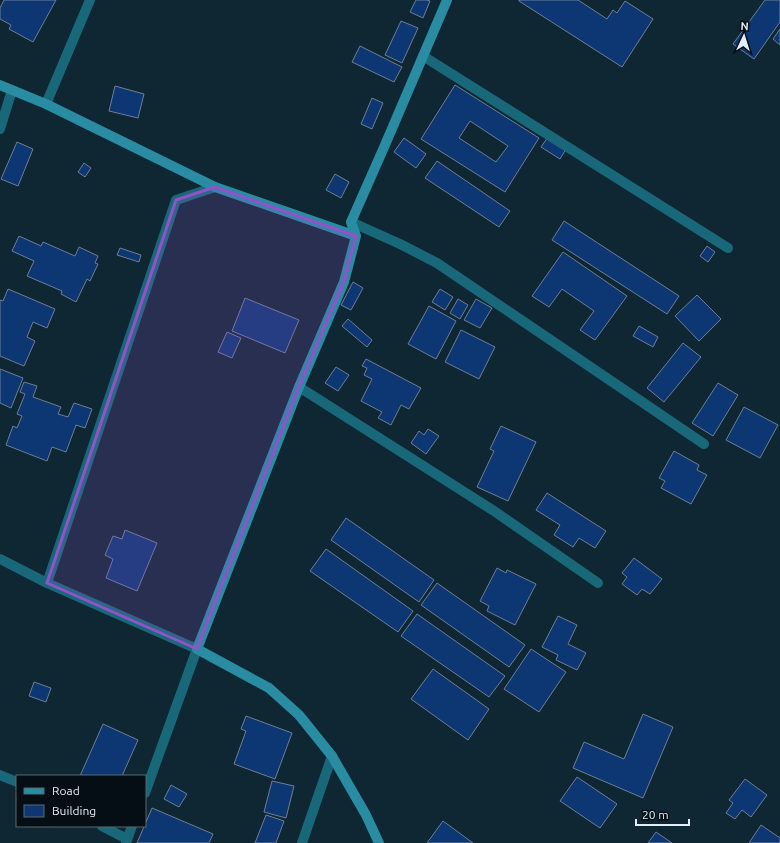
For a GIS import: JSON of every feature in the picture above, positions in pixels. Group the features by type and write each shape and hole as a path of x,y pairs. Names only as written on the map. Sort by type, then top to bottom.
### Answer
{"street":[{"path":"46,104 90,0"},
{"path":"146,790 197,649 299,388 344,282 356,236 351,222 447,0"},
{"path":"423,56 728,248"},
{"path":"0,85 46,104 215,187 356,236"},
{"path":"0,129 12,90"},
{"path":"47,582 176,200 215,187"},
{"path":"351,222 400,244 436,263 704,444"},
{"path":"299,388 494,511 598,583"},
{"path":"0,559 47,582 197,649 269,688 300,716 332,756 366,815 379,843"},
{"path":"302,843 332,756"},
{"path":"0,775 16,782"},
{"path":"104,827 126,841 132,827"}],"highlighted area":[{"path":"215,187 356,236 344,282 299,387 197,649 47,583 176,200"}],"building":[{"path":"4,0 56,0 33,42 9,29 11,25 0,19 0,8"},
{"path":"416,0 430,1 423,18 410,12"},
{"path":"519,0 578,0 607,19 613,10 617,13 625,1 653,19 622,67"},
{"path":"765,0 780,0 780,22 754,59 733,44"},
{"path":"401,21 418,28 402,63 385,55"},
{"path":"780,29 780,45 773,39"},
{"path":"360,46 402,67 394,82 352,62"},
{"path":"455,85 539,138 505,192 421,139","holes":["470,121 508,146 496,162 459,138"]},
{"path":"115,86 144,94 138,118 109,111"},
{"path":"372,98 383,103 372,129 361,124"},
{"path":"548,137 566,149 560,159 541,147"},
{"path":"404,138 426,154 416,168 394,152"},
{"path":"17,142 33,149 18,186 1,179"},
{"path":"437,161 510,211 499,227 425,178"},
{"path":"84,163 91,168 85,177 78,172"},
{"path":"335,174 349,182 341,198 326,190"},
{"path":"564,221 679,296 667,314 552,240"},
{"path":"19,236 41,246 43,242 75,256 79,247 98,256 95,263 98,264 90,281 87,279 76,302 61,294 62,291 27,276 34,261 12,251"},
{"path":"707,246 715,252 708,262 700,256"},
{"path":"120,248 141,255 139,262 117,255"},
{"path":"563,252 627,296 595,340 580,330 594,311 562,289 549,307 532,296"},
{"path":"353,282 363,288 351,310 341,305"},
{"path":"8,289 55,309 47,328 33,322 27,337 35,341 24,366 0,356 0,300 3,301"},
{"path":"440,289 453,297 445,310 432,302"},
{"path":"697,295 721,319 699,341 675,316"},
{"path":"245,298 299,320 285,353 232,331"},
{"path":"458,299 468,305 460,319 450,313"},
{"path":"476,299 492,308 480,328 464,320"},
{"path":"429,306 456,321 436,359 408,344"},
{"path":"348,319 372,340 367,347 342,326"},
{"path":"639,326 658,337 653,347 633,336"},
{"path":"461,330 495,347 479,379 445,362"},
{"path":"227,332 241,338 232,358 218,352"},
{"path":"683,343 701,357 664,402 647,388"},
{"path":"366,359 421,388 409,409 401,405 391,425 378,418 382,412 361,401 372,379 364,375 367,368 362,366"},
{"path":"336,367 349,375 338,391 325,383"},
{"path":"0,369 23,378 11,408 0,403"},
{"path":"24,382 37,386 33,397 61,407 58,414 68,417 74,403 92,409 85,428 76,425 66,452 52,447 47,461 6,445 13,426 17,428 22,416 17,414 25,394 20,392"},
{"path":"718,383 738,395 713,436 692,423"},
{"path":"744,407 778,425 760,458 726,440"},
{"path":"501,426 536,442 508,501 477,487 494,451 490,449"},
{"path":"428,429 439,436 426,454 411,443 419,431 424,435"},
{"path":"674,451 699,465 697,470 707,475 691,504 661,488 665,481 659,478"},
{"path":"547,493 606,531 595,548 579,538 573,547 554,535 560,525 536,510"},
{"path":"346,518 434,580 419,602 331,540"},
{"path":"125,530 157,543 137,591 106,578 113,559 105,555 113,536 122,539"},
{"path":"326,549 413,611 398,632 310,571"},
{"path":"634,558 662,579 650,594 642,589 637,595 622,584 627,577 622,573"},
{"path":"497,568 506,573 507,570 536,584 515,625 487,611 489,606 480,601"},
{"path":"437,583 525,645 509,667 421,605"},
{"path":"417,614 505,676 489,697 401,636"},
{"path":"558,616 577,625 568,644 586,653 577,670 556,660 558,655 542,647"},
{"path":"531,649 566,672 539,712 504,689"},
{"path":"433,669 489,709 468,740 411,699"},
{"path":"34,682 51,688 46,702 29,696"},
{"path":"643,714 673,727 643,798 573,768 584,742 624,759"},
{"path":"246,716 292,733 275,779 234,764 246,731 241,729"},
{"path":"103,724 138,740 122,775 80,775"},
{"path":"577,777 617,804 600,828 560,801"},
{"path":"745,779 767,795 751,817 742,810 735,819 726,813 733,803 729,800"},
{"path":"272,781 294,786 286,818 264,812"},
{"path":"171,785 187,794 179,807 164,799"},
{"path":"152,808 213,834 209,843 137,843 144,827 146,827 146,822"},
{"path":"266,815 284,821 276,843 255,843"},
{"path":"443,821 473,843 427,843"},
{"path":"761,825 780,838 780,843 749,843"},
{"path":"656,832 672,843 648,843"}]}
